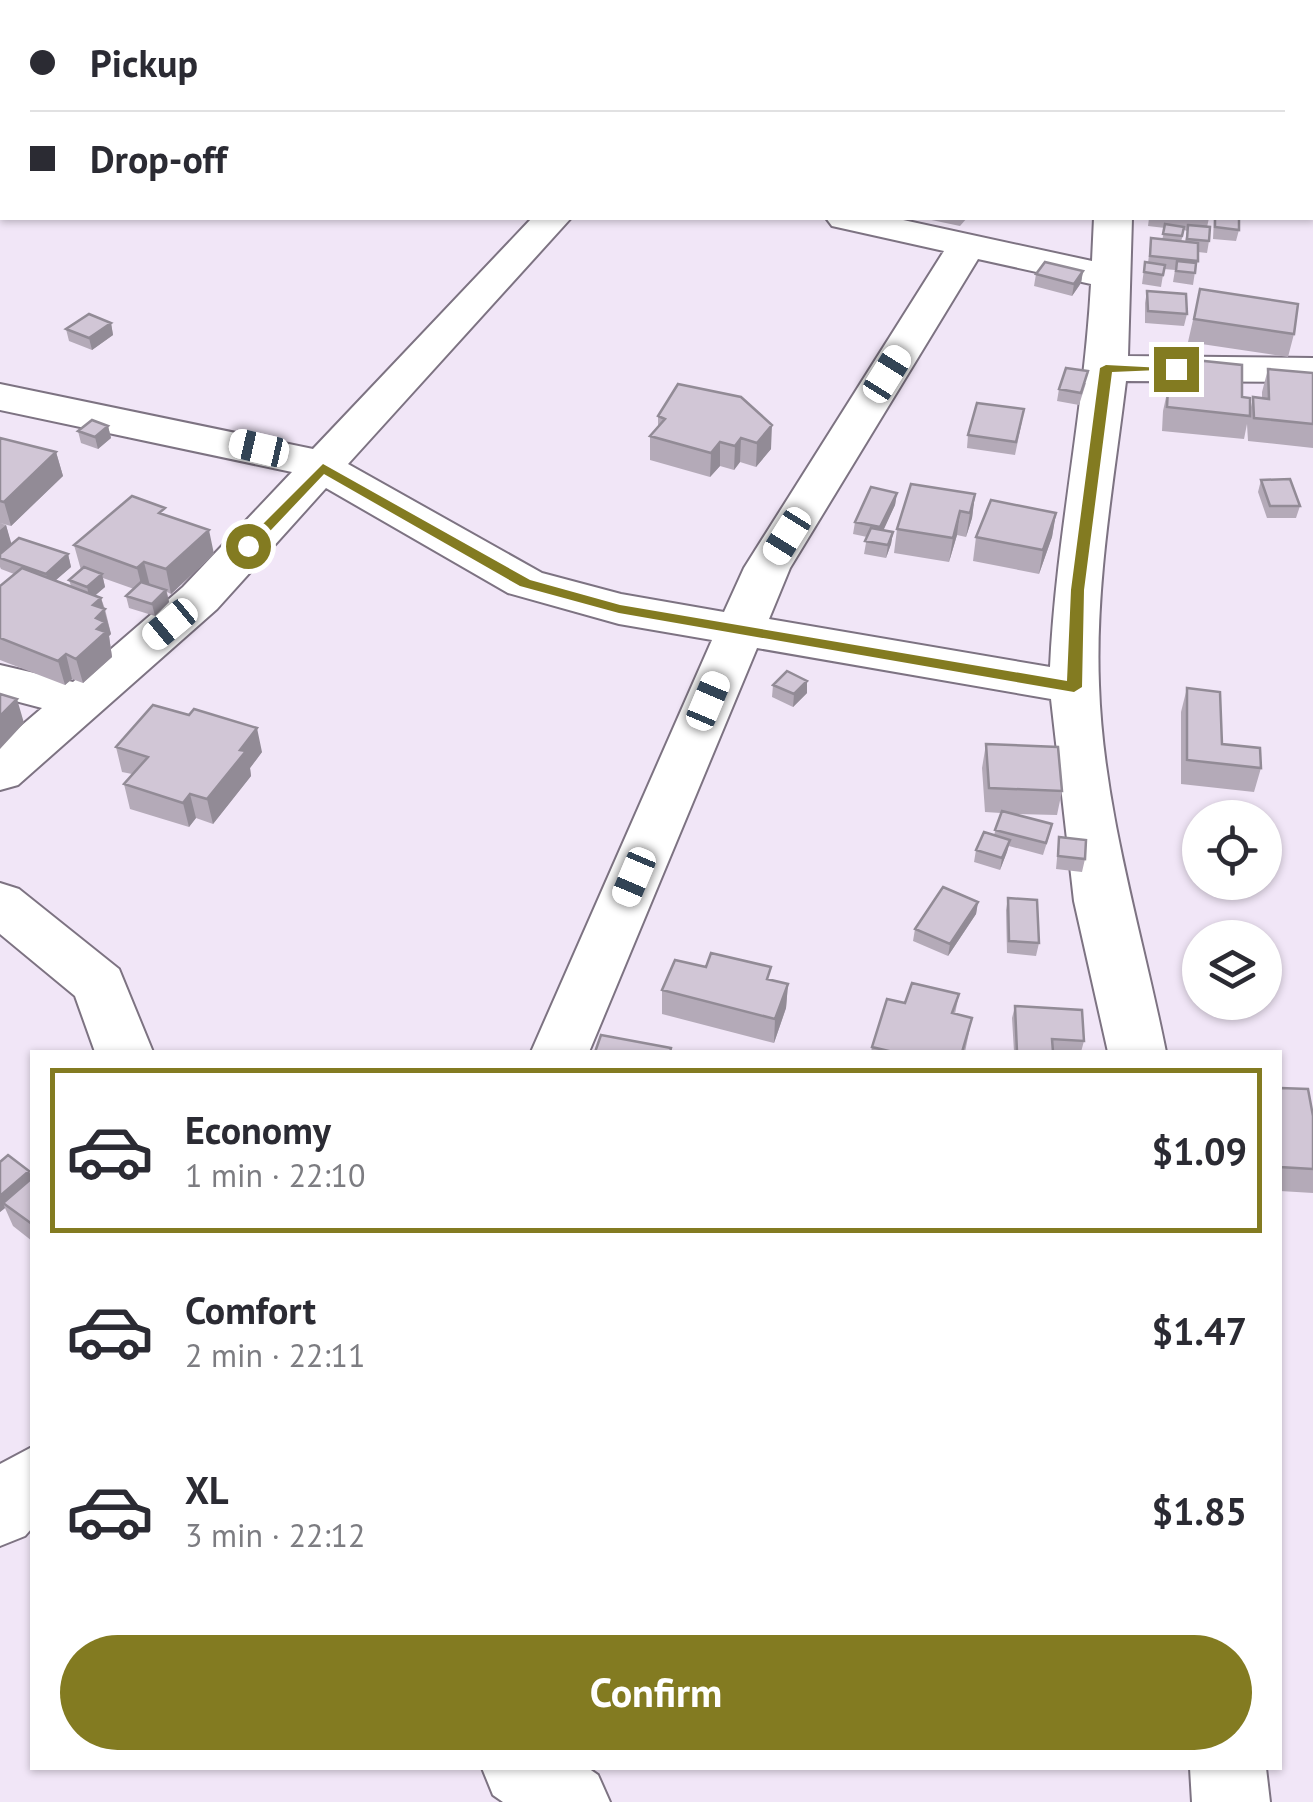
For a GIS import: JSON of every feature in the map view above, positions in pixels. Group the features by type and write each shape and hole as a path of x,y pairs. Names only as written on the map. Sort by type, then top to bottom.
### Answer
{"street":[{"path":"0,772 200,598 550,220"},
{"path":"854,220 1111,277"},
{"path":"1114,220 1106,368 1078,590 1074,687 1101,901 1137,1050"},
{"path":"561,1050 767,568 967,245"},
{"path":"1106,368 1313,370"},
{"path":"0,397 233,442 323,468 525,583 619,609 1074,687"},
{"path":"0,681 79,700"},
{"path":"0,903 99,984 123,1050"},
{"path":"0,1513 30,1481"},
{"path":"523,1770 571,1802"},
{"path":"1228,1770 1232,1802"}],"building":[{"path":"1215,220 1239,220 1239,230 1215,227"},
{"path":"1165,224 1184,227 1182,236 1163,234"},
{"path":"1188,225 1210,227 1209,241 1187,239"},
{"path":"1151,238 1198,243 1198,261 1150,256"},
{"path":"1177,261 1196,263 1195,273 1176,271"},
{"path":"1045,262 1083,271 1074,284 1036,274"},
{"path":"1145,262 1165,265 1163,275 1144,272"},
{"path":"1200,289 1298,304 1294,334 1194,319"},
{"path":"1147,291 1186,294 1187,314 1148,311"},
{"path":"89,314 111,323 89,338 66,329"},
{"path":"1185,359 1242,365 1242,397 1250,398 1250,416 1167,407 1168,388 1184,389"},
{"path":"1066,368 1088,371 1081,393 1059,389"},
{"path":"1268,369 1313,373 1313,424 1254,418 1253,397 1269,399"},
{"path":"678,384 741,397 772,425 757,443 741,438 735,446 720,442 711,453 650,436 665,419 658,416"},
{"path":"977,403 1024,409 1016,442 968,435"},
{"path":"92,420 108,426 95,437 78,431"},
{"path":"0,438 56,452 4,502 0,501"},
{"path":"1290,479 1300,506 1270,506 1261,480"},
{"path":"911,484 975,494 970,513 960,511 953,538 897,529"},
{"path":"871,487 897,493 880,527 855,522"},
{"path":"132,496 165,508 159,513 209,530 166,569 144,562 137,568 74,545"},
{"path":"991,500 1056,513 1043,550 976,537"},
{"path":"871,528 893,532 888,545 865,541"},
{"path":"19,538 68,554 46,574 0,558"},
{"path":"84,567 102,574 87,587 69,580"},
{"path":"22,568 101,598 93,605 105,609 96,618 105,622 97,629 106,632 76,659 66,654 58,661 0,638 0,586"},
{"path":"141,582 166,590 152,604 126,596"},
{"path":"787,671 807,681 794,694 773,685"},
{"path":"1187,688 1220,692 1222,744 1260,748 1261,768 1187,760"},
{"path":"0,694 17,699 0,716"},
{"path":"153,705 189,715 194,709 257,728 240,750 246,751 207,799 190,794 183,803 124,784 148,757 116,747"},
{"path":"986,744 1058,747 1062,791 989,788"},
{"path":"1002,811 1052,824 1046,843 995,830"},
{"path":"984,832 1010,840 1002,858 976,850"},
{"path":"1059,837 1086,840 1085,859 1058,856"},
{"path":"943,887 978,902 950,944 915,929"},
{"path":"1008,898 1037,900 1039,943 1009,941"},
{"path":"711,953 771,967 767,979 788,984 775,1019 662,990 675,960 706,967"},
{"path":"912,983 959,994 952,1013 972,1018 963,1050 872,1047 887,999 905,1003"},
{"path":"1015,1006 1082,1010 1084,1041 1052,1039 1053,1050 1017,1050"},
{"path":"601,1035 671,1048 670,1050 596,1050"},
{"path":"1282,1088 1308,1089 1313,1116 1313,1169 1282,1167"},
{"path":"8,1155 29,1171 0,1196 0,1162"},
{"path":"30,1180 30,1223 3,1203"}],"route":[{"path":"248,546 323,468 525,583 619,609 862,654 1074,687 1078,590 1106,368 1176,369"}]}
